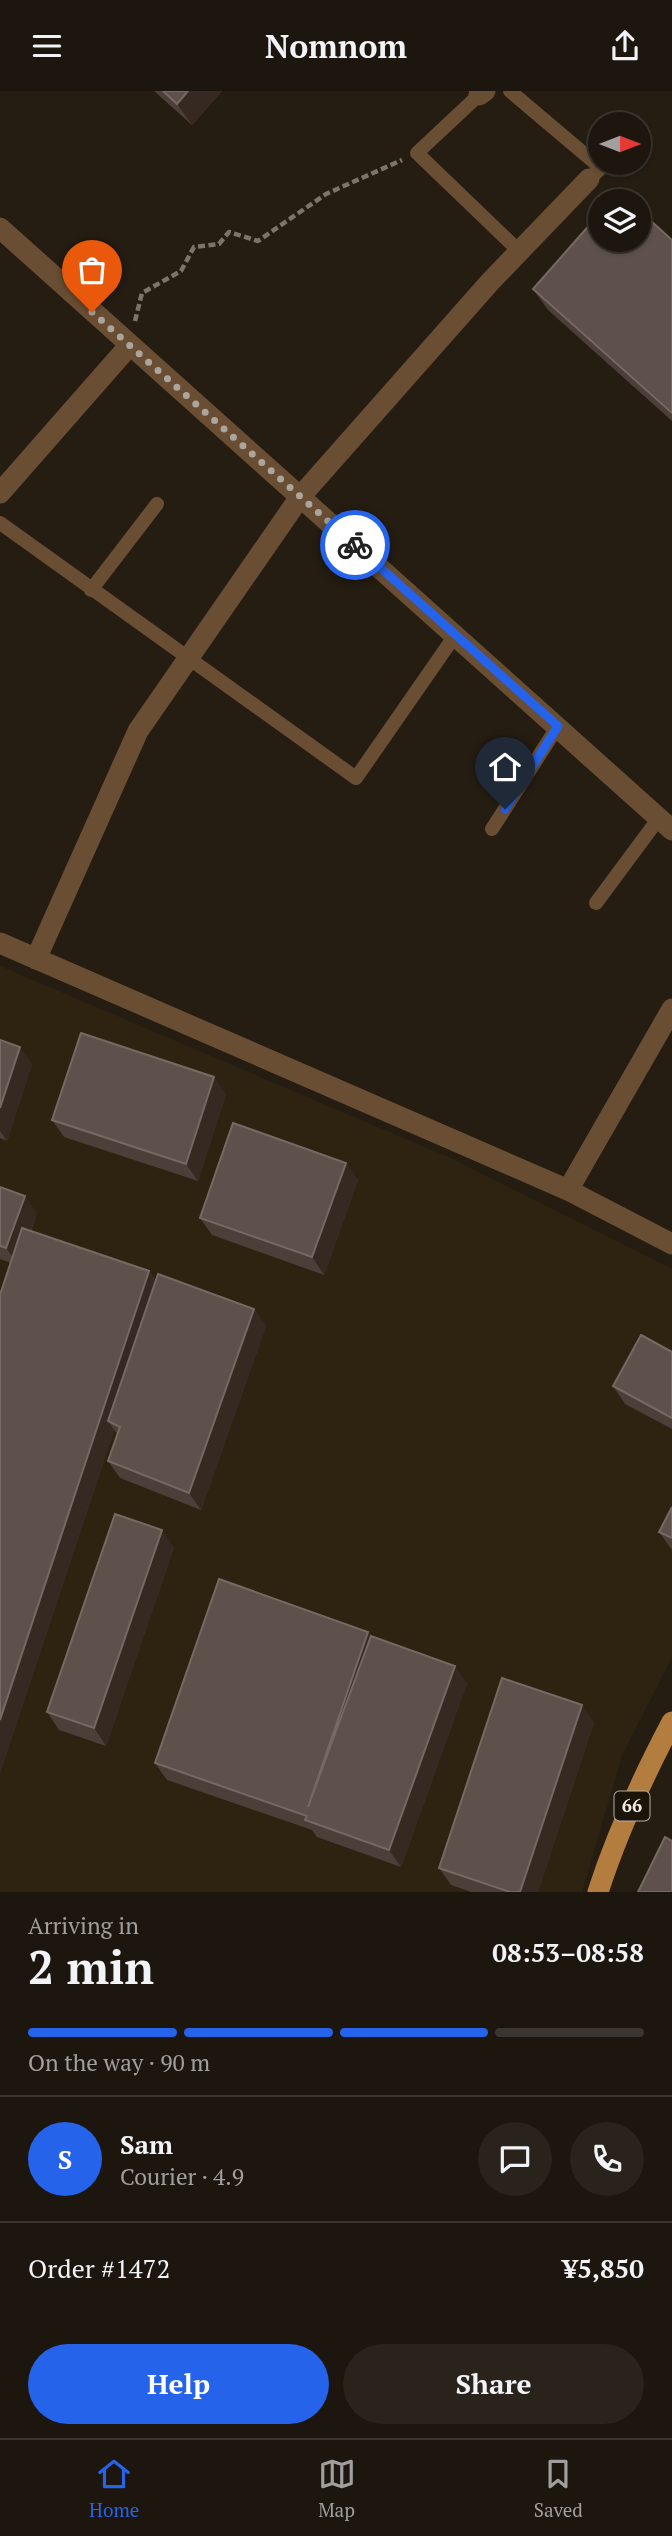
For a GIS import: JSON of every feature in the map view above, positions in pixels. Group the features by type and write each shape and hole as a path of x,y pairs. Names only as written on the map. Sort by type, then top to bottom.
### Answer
{"main road":[{"name":"66","path":"598,1892 644,1778 672,1722"}],"street":[{"path":"36,959 138,731 300,497 520,251 589,179"},
{"path":"0,228 666,824"},
{"path":"0,493 129,346"},
{"path":"0,943 568,1190 672,1244"},
{"path":"568,1190 672,1009"}],"lane":[{"path":"510,91 601,168 589,179"},
{"path":"482,93 417,153 520,251"},
{"path":"91,590 157,504"},
{"path":"0,523 356,778 456,634"},
{"path":"492,829 558,726"},
{"path":"596,903 666,824"}],"path":[{"path":"129,346 142,293 181,271 194,247 219,244 229,232 258,241 327,194 417,153"}],"shaded area":[{"path":"0,966 453,1159 672,1269 672,1657 622,1756 582,1892 0,1892"}],"building":[{"path":"163,91 188,91 177,104"},
{"path":"651,221 672,240 672,413 533,289 588,227 588,252 651,252"},
{"path":"81,1033 214,1077 186,1164 52,1120"},
{"path":"0,1040 20,1047 0,1108"},
{"path":"233,1123 346,1163 312,1257 200,1218"},
{"path":"0,1187 25,1196 6,1248 0,1246"},
{"path":"22,1228 149,1271 0,1720 0,1295"},
{"path":"158,1274 254,1309 189,1493 108,1461 120,1427 108,1421"},
{"path":"641,1335 672,1352 672,1418 613,1386"},
{"path":"672,1507 672,1538 659,1532"},
{"path":"115,1514 162,1530 94,1728 47,1712"},
{"path":"219,1579 368,1632 308,1807 371,1636 455,1666 389,1850 305,1820 307,1816 155,1763"},
{"path":"502,1678 582,1705 520,1892 510,1892 439,1868"},
{"path":"665,1837 672,1841 672,1892 638,1892"}],"way so far":[{"path":"92,312 355,545"}],"route":[{"path":"355,545 558,726 505,809"}]}
